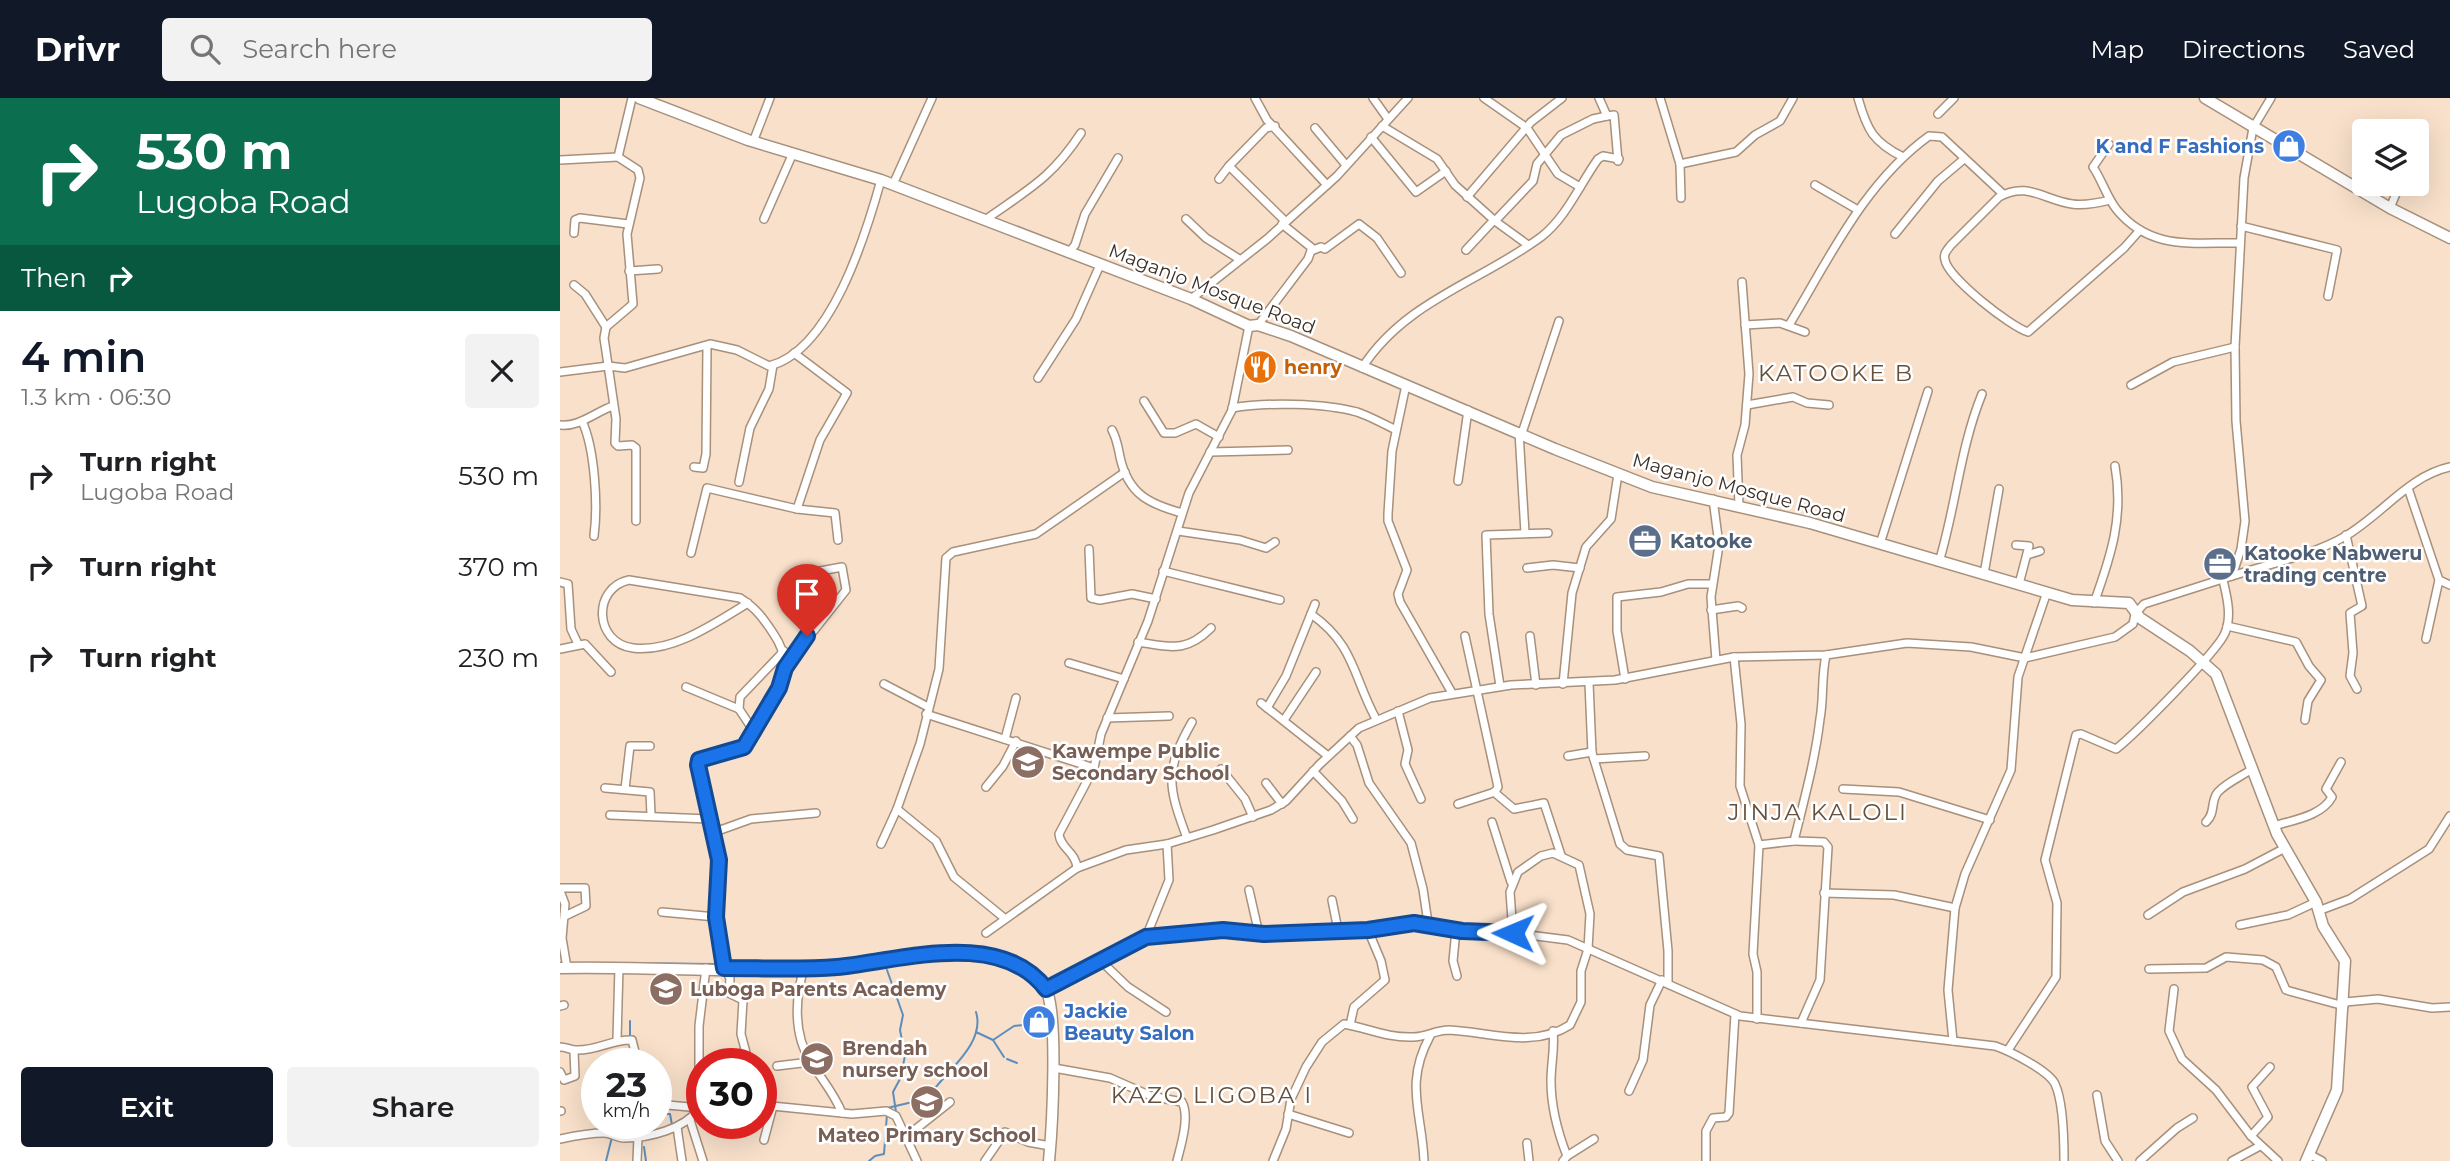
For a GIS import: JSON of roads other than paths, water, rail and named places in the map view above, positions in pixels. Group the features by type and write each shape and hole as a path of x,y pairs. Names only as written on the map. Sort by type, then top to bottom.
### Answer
{"street":[{"path":"618,156 632,98"},
{"name":"Maganjo Mosque Road","path":"639,98 753,142 881,180 1191,299 1652,487 1713,499 2047,592 2094,603 2126,601 2135,614 2203,661 2219,680 2274,826 2317,906 2323,926 2345,961 2337,1090 2308,1157"},
{"path":"663,109 667,98"},
{"path":"753,142 770,98"},
{"path":"895,180 932,98"},
{"path":"1255,98 1264,116 1327,185"},
{"path":"1373,98 1385,123 1435,157 1467,197 1494,221 1528,245"},
{"path":"1191,299 1327,185 1408,98"},
{"path":"1484,98 1527,128 1558,174 1580,187"},
{"path":"1467,197 1527,128 1562,98"},
{"path":"1599,98 1607,116"},
{"path":"1660,98 1679,164 1681,198"},
{"path":"1679,164 1736,152 1755,135 1780,121 1793,98"},
{"path":"1858,98 1866,124 1876,141 1903,157"},
{"path":"1938,114 1954,98"},
{"path":"2205,98 2390,208 2450,238"},
{"path":"2232,576 2241,549 2245,521 2236,421 2235,346 2244,178 2253,128 2272,98"},
{"path":"1362,368 1375,348 1416,310 1503,262 1552,227 1598,159 1603,156 1618,160 1614,116 1593,119 1567,132 1544,153 1532,181 1466,250"},
{"path":"1219,179 1266,128 1275,125"},
{"path":"1315,128 1346,165"},
{"path":"985,220 1037,186 1065,157 1081,133"},
{"path":"1789,325 1858,210 1903,157 1934,135 1942,137 2003,194"},
{"path":"1371,137 1416,192 1446,170"},
{"path":"2109,144 2093,167 2117,210 2140,230 2163,242 2240,243"},
{"path":"764,219 793,153"},
{"path":"560,160 618,156 638,170 640,178 628,223 632,306 606,327"},
{"path":"1068,253 1075,245 1085,214 1118,158"},
{"path":"1895,234 1938,181 1964,159"},
{"path":"1229,166 1283,222 1308,242 1311,251"},
{"path":"560,372 608,366 625,368 710,344 725,346 764,364 773,365 794,354 809,342 849,275 868,228 881,180"},
{"path":"1815,184 1858,210"},
{"path":"2110,200 2074,205 2025,189 2003,194 1958,238 1944,258 1957,280 2026,332 2031,331 2070,297 2140,230"},
{"path":"2390,208 2395,196"},
{"path":"575,233 575,220 580,218 628,223"},
{"path":"1186,219 1206,239 1239,259"},
{"path":"1077,868 1075,858 1061,844 1059,834 1094,768 1107,718 1156,599 1189,493 1232,408 1254,325 1311,251 1321,247 1325,249 1359,224 1377,238 1401,273"},
{"path":"2241,226 2337,250 2328,296"},
{"path":"1038,378 1076,318 1100,265"},
{"path":"629,271 658,269"},
{"path":"1739,506 1737,455 1745,425 1749,374 1742,282"},
{"path":"574,285 585,294 603,318 606,327 604,338 616,445 636,448 636,521"},
{"path":"1525,533 1521,432 1559,321"},
{"path":"1745,325 1773,322 1805,332"},
{"path":"2131,385 2173,362 2235,346"},
{"path":"694,467 703,468 706,454 707,347"},
{"path":"794,354 848,393 820,440 797,509"},
{"path":"739,482 750,428 769,389 773,365"},
{"path":"1406,385 1396,430 1388,521 1408,570 1398,594 1452,693"},
{"path":"1880,544 1928,391"},
{"path":"1939,562 1952,520 1969,426 1982,394"},
{"path":"1747,405 1793,397 1807,403 1829,405"},
{"path":"1144,401 1164,433 1175,433 1196,424 1219,438"},
{"path":"1232,408 1254,404 1334,406 1359,412 1396,430"},
{"path":"560,425 582,421 596,411 613,406"},
{"path":"1458,481 1468,410"},
{"path":"582,421 590,437 592,476 598,504 594,536"},
{"path":"1112,430 1125,472 1145,500 1182,513"},
{"path":"1210,452 1289,450"},
{"path":"2094,603 2117,532 2120,496 2115,466"},
{"path":"986,933 1003,917 1077,868 1126,850 1167,844 1253,817 1282,804 1350,736 1376,719 1398,710 1452,693 1477,689 1625,679 1734,657 1826,655 1918,643 1971,647 2025,658 2115,637 2133,624 2135,614 2144,604 2223,580 2346,535 2371,520 2430,473 2450,467"},
{"path":"881,844 897,809 920,744 941,660 939,636 948,554 1037,534 1125,472"},
{"path":"1563,684 1572,593 1586,547 1611,519 1618,474"},
{"path":"691,553 707,488 797,509 835,513 838,540"},
{"path":"2408,488 2439,580 2426,639"},
{"path":"1984,574 1999,489"},
{"path":"1713,499 1719,555 1712,584 1711,610 1716,660"},
{"path":"1178,531 1240,540 1266,548 1275,542"},
{"path":"1500,686 1489,614 1485,538 1488,534 1548,533"},
{"path":"2346,535 2362,606 2350,613 2353,653 2350,676 2357,689"},
{"path":"2017,545 2029,546 2019,584"},
{"path":"1088,549 1091,598 1100,600 1132,594 1156,599"},
{"path":"2027,555 2040,551"},
{"path":"1527,568 1553,565 1580,568"},
{"path":"785,668 847,585 842,567 816,572"},
{"path":"1163,571 1280,600"},
{"path":"745,1048 741,1034 743,1000 729,993 730,978 724,968 716,917 720,865 698,771 699,760 744,747 755,733 779,688 785,668 785,650 762,615 748,603 740,598 629,580 619,582 608,592 602,603 603,623 615,641 631,648 647,648 688,636 748,603"},
{"path":"2008,1050 2056,977 2057,904 2045,860 2076,736 2081,734 2116,749 2216,649 2227,626 2229,607 2223,580"},
{"path":"2439,580 2450,585"},
{"path":"560,582 569,584 571,629 578,644"},
{"path":"1625,679 1616,631 1617,597 1661,592 1688,584 1712,584"},
{"path":"1953,1041 1948,990 1955,908 1965,874 2011,770 2018,677 2047,592"},
{"path":"1315,604 1286,676 1264,705 1328,757"},
{"path":"1711,610 1738,606 1742,608"},
{"path":"1311,614 1340,642 1356,668 1360,688 1376,719"},
{"path":"2227,626 2285,638 2300,646 2309,666 2321,680 2308,701 2305,720"},
{"path":"1138,642 1166,646 1192,645 1211,628"},
{"path":"1458,804 1494,792 1499,786 1484,734 1465,636"},
{"path":"1530,636 1536,684"},
{"path":"560,649 585,644 611,672"},
{"path":"739,709 740,697 785,650"},
{"path":"1794,841 1806,801 1820,722 1820,681 1826,655"},
{"path":"1734,657 1741,724 1740,786 1759,845 1753,954 1757,972 1757,1019"},
{"path":"1069,663 1124,679"},
{"path":"1284,720 1316,672"},
{"path":"1589,683 1593,756 1622,848 1659,856 1668,951 1665,981 1650,1005 1643,1060 1629,1091"},
{"path":"884,684 927,711 1005,739 1009,743 1016,741 1094,768"},
{"path":"686,687 739,709 755,733"},
{"path":"1005,739 1016,698"},
{"path":"1398,710 1408,750 1405,764 1421,799"},
{"path":"1107,718 1170,716"},
{"path":"1186,838 1170,784 1180,744 1192,722"},
{"path":"1350,736 1357,745 1369,783 1411,843 1423,889 1428,923"},
{"path":"986,787 1003,766 1016,741"},
{"path":"625,789 629,746 650,746"},
{"path":"1568,756 1645,756"},
{"path":"2274,826 2313,814 2330,801 2332,797 2326,789 2341,762"},
{"path":"1221,769 1245,799 1253,817"},
{"path":"2206,822 2213,814 2220,790 2252,769"},
{"path":"1313,771 1342,801 1353,819"},
{"path":"1266,783 1282,804"},
{"path":"605,788 651,793 651,815"},
{"path":"1843,789 1899,792 1990,820"},
{"path":"1494,792 1514,809 1544,803 1561,855"},
{"path":"897,809 936,841 954,877 1003,917"},
{"path":"712,833 751,819 816,813"},
{"path":"610,815 709,819"},
{"path":"2240,925 2350,899 2429,849 2450,816"},
{"path":"1492,822 1511,883 1513,933"},
{"path":"1759,845 1794,841 1824,842 1828,845 1820,980 1801,1023"},
{"path":"1146,937 1169,880 1167,844"},
{"path":"2148,915 2183,892 2245,869 2285,848"},
{"path":"1273,1161 1283,1142 1291,1098 1322,1042 1344,1024 1374,1034 1430,1036 1445,1030 1515,1040 1565,1028 1574,1021 1581,1002 1581,971 1588,949 1590,914 1579,865 1561,855 1541,856 1518,872 1511,883"},
{"path":"565,916 586,907 585,888 560,890 565,916 562,938 563,968 837,967 940,951 959,952 1014,965 1034,976 1046,989 1054,1068 1049,1161"},
{"path":"1249,890 1259,934"},
{"path":"1824,893 1894,895 1955,908"},
{"path":"1332,900 1338,930"},
{"path":"663,912 716,917"},
{"path":"1046,989 1146,937 1223,930 1244,930 1259,934 1368,930 1428,923 1456,930 1568,940 1735,1014 2008,1050 2056,1085 2064,1161"},
{"path":"1350,1025 1354,1007 1385,980 1381,961 1368,930"},
{"path":"1456,930 1453,961 1457,976"},
{"path":"2148,969 2206,968 2226,957 2263,960 2276,967 2286,990 2344,1004 2378,999 2432,1008 2450,1007"},
{"path":"1102,962 1128,987 1166,1012"},
{"path":"617,1039 619,967"},
{"path":"699,1048 699,1026 706,968"},
{"path":"804,968 799,983 797,1032 810,1062 835,1096 842,1113"},
{"path":"2174,989 2169,1031 2186,1065 2216,1090 2251,1136 2278,1161"},
{"path":"1706,1161 1707,1127 1713,1118 1726,1117 1729,1113 1735,1014"},
{"path":"1553,1031 1555,1052 1551,1082 1565,1159 1594,1139"},
{"path":"1424,1161 1413,1086 1416,1068 1430,1036"},
{"path":"560,1047 574,1051 600,1047 617,1039 632,1040 634,1048"},
{"path":"560,1072 564,1080 575,1076 574,1051"},
{"path":"777,1066 810,1062"},
{"path":"2251,1136 2268,1117 2252,1087 2270,1067"},
{"path":"1054,1068 1110,1078 1151,1096 1182,1102 1185,1107 1184,1133 1177,1161"},
{"path":"2097,1095 2105,1142 2118,1161"},
{"path":"908,1136 950,1102"},
{"path":"777,1106 842,1113 887,1111 894,1114 908,1136 917,1161"},
{"path":"1288,1114 1349,1133"},
{"path":"2140,1161 2177,1128 2193,1118"},
{"path":"672,1128 686,1122"},
{"path":"677,1127 682,1161"},
{"path":"985,1161 1005,1132 1028,1142 1050,1146"},
{"path":"560,1139 581,1136"},
{"path":"637,1161 638,1139"},
{"path":"697,1139 703,1161"},
{"path":"1527,1143 1529,1161"},
{"path":"2232,1161 2260,1146"},
{"path":"2308,1157 2322,1161"}],"waterway":[{"path":"596,963 720,964"},
{"path":"726,963 807,964"},
{"path":"887,970 903,1015 900,1030 905,1056 900,1079 893,1092 896,1112"},
{"path":"887,1108 917,1101 927,1087 936,1087 972,1043 978,1023 976,1012"},
{"path":"630,1021 630,1038"},
{"path":"993,1040 1014,1026 1034,1024"},
{"path":"976,1032 993,1040 1004,1057"},
{"path":"1007,1059 1017,1063"},
{"path":"869,1161 884,1154 887,1114"},
{"path":"911,1138 917,1153"},
{"path":"606,1161 612,1139"},
{"path":"644,1147 646,1161"}],"place":[{"name":"K and F Fashions","path":"2289,146"},
{"name":"henry","path":"1260,367"},
{"name":"Katooke","path":"1645,541"},
{"name":"Katooke Nabweru trading centre","path":"2220,564"},
{"name":"Kawempe Public Secondary School","path":"1028,762"},
{"name":"Luboga Parents Academy","path":"666,989"},
{"name":"Jackie Beauty Salon","path":"1039,1022"},
{"name":"Brendah nursery school","path":"817,1059"},
{"name":"Mateo Primary School","path":"927,1102"}],"district":[{"name":"KATOOKE B","path":"1836,373"},
{"name":"JINJA KALOLI","path":"1818,812"},
{"name":"KAZO LIGOBA I","path":"1212,1095"}]}
